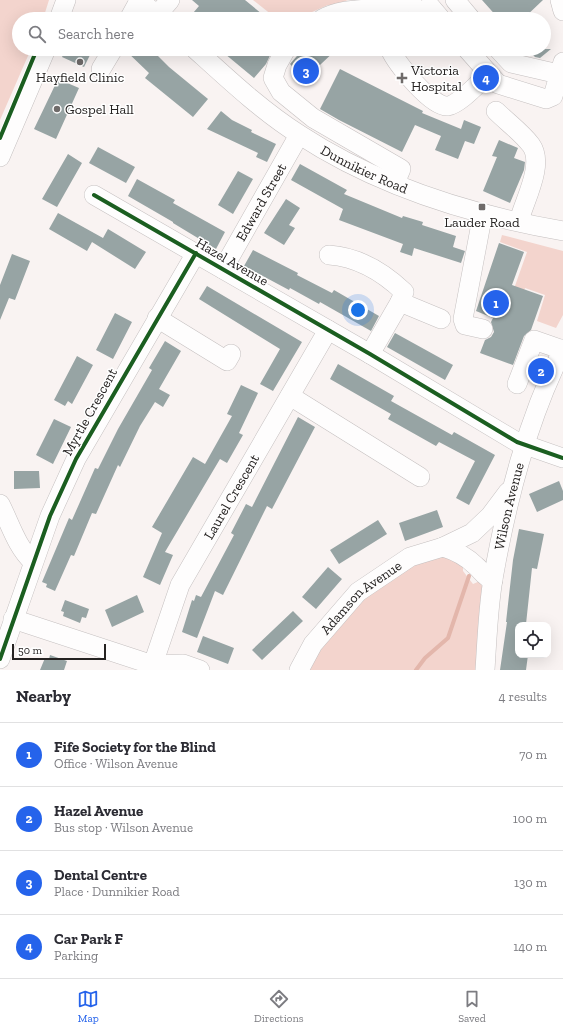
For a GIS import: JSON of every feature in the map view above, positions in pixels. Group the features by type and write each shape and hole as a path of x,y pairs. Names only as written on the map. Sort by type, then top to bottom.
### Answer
{"street":[{"path":"62,12 66,0"},
{"path":"163,12 170,0"},
{"path":"342,12 405,4 412,0"},
{"path":"455,0 465,12"},
{"path":"560,0 563,11"},
{"path":"132,12 138,1 153,12"},
{"path":"423,12 430,6 435,12"},
{"path":"0,157 43,56"},
{"path":"101,69 108,56"},
{"name":"Dunnikier Road","path":"203,56 256,102 299,135 352,164 398,184 484,213 563,231"},
{"path":"282,56 277,65 273,78 280,92 297,107 324,125 401,169 398,176 398,184"},
{"path":"394,56 423,92 439,105 447,106 455,103 489,74"},
{"path":"473,56 498,84 546,99 553,96 562,70 511,63 504,56"},
{"path":"496,111 532,146 536,158 535,173 518,221"},
{"name":"Edward Street","path":"223,269 299,135"},
{"name":"Hazel Avenue","path":"94,195 370,354 524,446 563,458"},
{"path":"483,330 465,325 463,319 484,213"},
{"name":"Myrtle Crescent","path":"0,659 50,516 76,459 157,318 196,254"},
{"path":"329,255 345,256 361,262 394,282 404,292 400,302 370,354"},
{"path":"400,302 441,319"},
{"path":"157,318 227,361 231,354"},
{"name":"Laurel Crescent","path":"154,668 180,585 328,330"},
{"path":"517,384 534,340 563,350"},
{"name":"Wilson Avenue","path":"485,670 493,580 511,488 524,446 563,350"},
{"path":"290,396 420,477"},
{"name":"Adamson Avenue","path":"299,670 312,644 358,592 410,557 443,548 472,533 490,516 511,488"},
{"path":"0,504 15,538 26,556 33,562"},
{"path":"443,548 454,550 464,555 477,566 487,578 493,580"},
{"path":"13,620 154,668 183,664 200,670"}],"shaded area":[{"path":"0,0 49,0 45,12 12,12 12,56 28,56 0,120"},
{"path":"253,0 348,0 333,6 328,5 312,12 268,12"},
{"path":"502,235 563,251 563,315 556,328 537,321 545,295 525,288 519,304 510,300 527,252 500,242"},
{"path":"436,556 452,559 463,566 463,571 473,584 480,581 484,591 478,670 307,670 319,649 361,596 406,565"}],"building":[{"path":"192,0 245,0 260,12 194,12 199,6"},
{"path":"482,0 543,0 530,12 493,12"},
{"path":"62,56 90,56 84,67"},
{"path":"131,56 158,56 208,99 193,117 145,78 149,73"},
{"path":"227,56 270,56 266,64 254,78"},
{"path":"297,56 330,56 305,79 290,64"},
{"path":"534,56 542,56 540,58"},
{"path":"340,69 423,111 422,113 461,129 464,120 481,127 474,144 465,141 458,159 435,150 441,136 415,125 402,152 339,120 320,109"},
{"name":"Gospel Hall","path":"58,79 79,88 56,139 34,129"},
{"path":"221,111 232,120 252,130 251,132 276,144 267,162 256,157 258,153 207,129"},
{"path":"499,140 518,148 514,158 525,162 524,170 510,203 483,191 497,157 492,156"},
{"path":"98,147 135,167 126,183 89,163"},
{"path":"68,154 82,163 57,207 42,199"},
{"path":"300,164 347,190 344,194 402,218 403,216 423,222 422,225 456,236 453,247 465,251 461,263 414,248 412,256 400,252 403,244 339,220 343,209 291,180"},
{"path":"238,171 253,179 233,214 218,205"},
{"path":"137,179 175,200 173,203 225,232 216,249 128,196"},
{"path":"286,199 300,208 289,225 295,228 284,245 264,233"},
{"path":"58,213 103,238 108,229 146,252 135,269 92,242 87,251 49,229"},
{"path":"499,243 524,252 512,285 543,296 531,330 524,336 513,365 480,353 485,340 491,337 494,332 491,322 493,318 476,311"},
{"path":"253,250 298,273 297,275 332,293 334,290 379,316 371,331 320,302 319,304 290,288 289,290 244,266"},
{"path":"12,254 30,261 15,300 9,298 0,320 0,285"},
{"path":"207,286 302,342 273,391 260,384 280,349 199,299"},
{"path":"115,313 132,322 113,359 96,350"},
{"path":"395,333 453,365 445,380 387,347"},
{"path":"165,341 181,351 159,389 170,395 163,407 155,402 140,426 120,467 118,465 96,514 92,513 74,556 71,555 55,591 46,587 47,584 42,582 69,518 72,520 95,468 98,469 118,429 152,370 149,368"},
{"path":"77,356 93,365 72,404 68,401 65,406 54,400"},
{"path":"338,364 394,396 391,401 452,435 454,432 495,455 469,505 456,498 475,461 439,442 436,446 388,419 391,414 330,379"},
{"path":"241,385 258,393 239,433 243,435 227,463 220,459 165,552 173,555 160,585 143,577 162,533 152,527 193,457 205,464 232,416 227,414"},
{"path":"298,417 315,427 272,509 267,506 223,595 215,591 197,638 182,632 192,600 194,601 196,595 201,597 234,535 231,533 246,504 252,507"},
{"path":"54,419 71,427 53,464 36,455"},
{"path":"14,471 39,471 40,488 14,489"},
{"path":"559,481 563,491 563,500 537,512 529,494"},
{"path":"437,510 443,527 405,541 399,523"},
{"path":"378,520 387,534 339,564 330,550"},
{"path":"519,529 544,534 537,569 532,568 526,622 515,622 515,658 528,658 526,670 500,670 507,622 513,560"},
{"path":"328,567 342,579 316,609 302,597"},
{"path":"137,595 144,612 112,627 105,610"},
{"path":"65,600 89,609 86,618 82,617 80,623 63,616 64,612 61,611"},
{"path":"293,611 303,621 262,660 252,650"},
{"path":"203,636 234,648 228,664 197,652"},
{"path":"50,655 67,661 64,670 40,670 45,658 49,659"}],"waterway":[{"path":"416,670 425,658 448,638 469,576"}],"cycle path":[{"path":"0,138 34,56"},
{"path":"94,195 370,354 517,442 563,458"},
{"path":"0,659 50,516 76,459 196,253"}],"place":[{"name":"Hayfield Clinic","path":"80,62"},
{"name":"Dental Centre","path":"306,71"},
{"name":"Victoria Hospital","path":"402,78"},
{"name":"Car Park F","path":"486,78"},
{"name":"Gospel Hall","path":"57,109"},
{"name":"Lauder Road","path":"482,207"},
{"name":"Fife Society for the Blind","path":"496,303"},
{"name":"Hazel Avenue","path":"541,371"}]}
